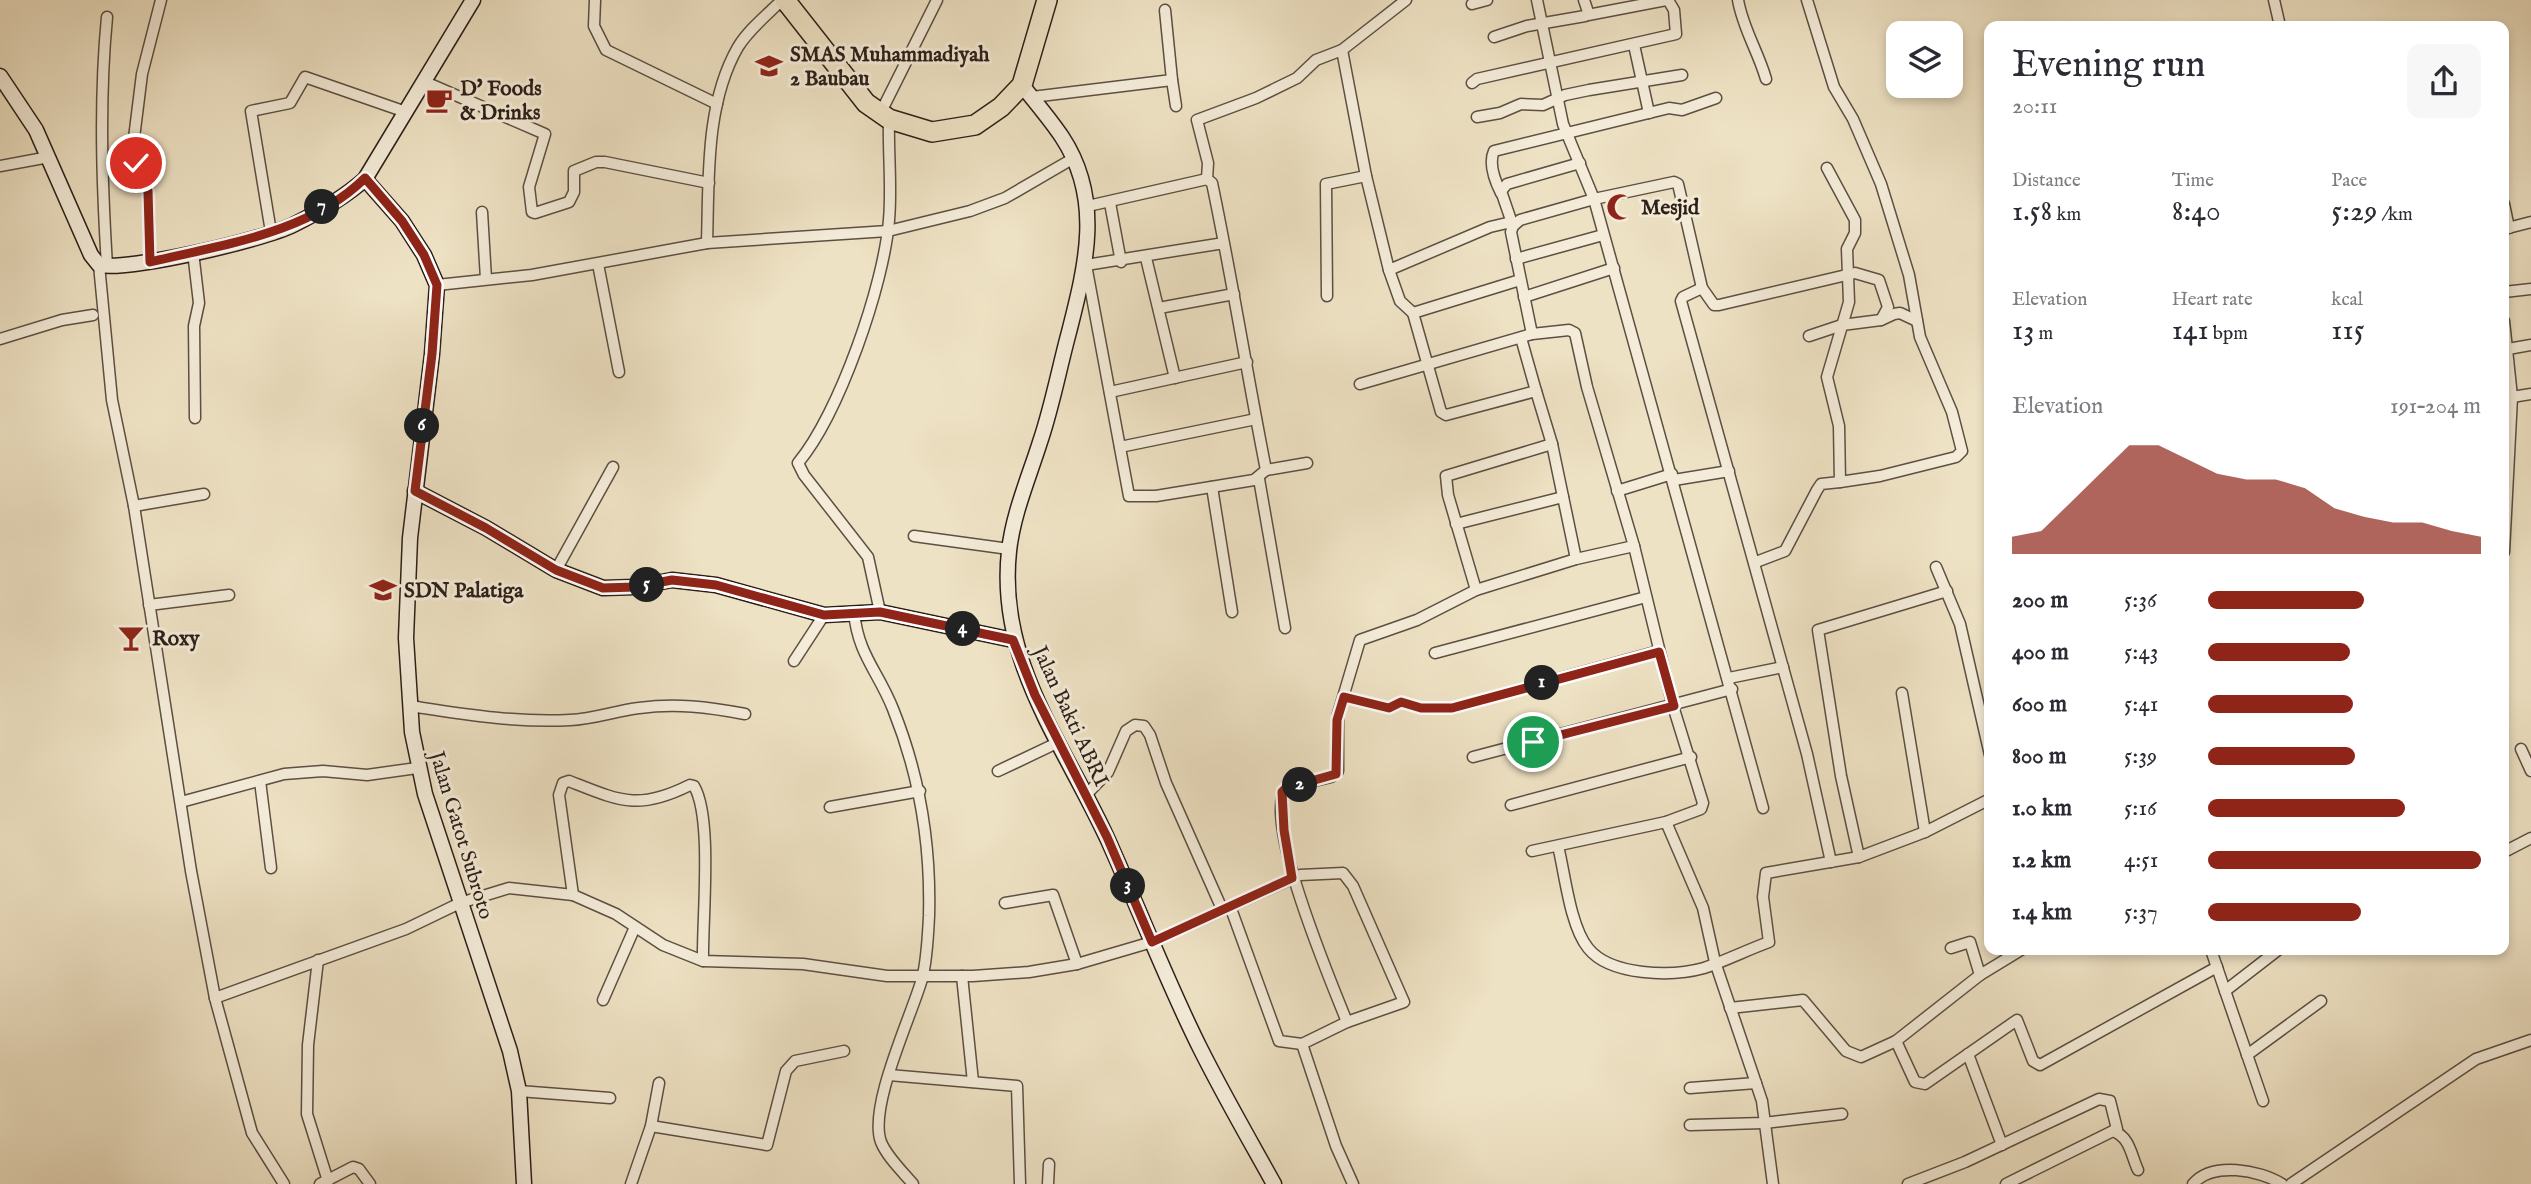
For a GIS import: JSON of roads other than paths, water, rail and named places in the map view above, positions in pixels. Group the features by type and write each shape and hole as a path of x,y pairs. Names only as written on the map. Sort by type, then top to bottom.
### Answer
{"highway":[{"path":"784,0 859,96 885,116 927,131 968,127 1027,91 1047,0"}],"street":[{"path":"150,262 148,191 134,150 147,56 160,0"},
{"path":"0,76 30,118 86,246 103,266 128,267 291,226 356,187 365,178 472,0"},
{"path":"595,0 594,26 606,50 717,104"},
{"path":"707,243 709,183 717,104 738,47 784,0"},
{"path":"880,612 868,557 804,475 798,463 812,445 844,377 872,305 888,231 885,116 937,0"},
{"path":"1207,179 1208,163 1197,120 1256,98 1297,78 1316,60 1342,50 1406,0"},
{"path":"1472,4 1487,0"},
{"path":"1537,0 1548,61 1566,133 1594,199 1763,808"},
{"path":"1584,0 1588,15"},
{"path":"1472,83 1476,79 1548,61 1634,45 1677,33 1674,10 1667,0 1626,4 1588,15 1541,23 1494,37"},
{"path":"1738,0 1744,28 1759,54 1766,79"},
{"path":"1756,562 1784,551 1821,484 1880,476 1956,457 1962,451 1952,412 1926,357 1909,275 1881,184 1853,120 1834,87 1807,0"},
{"path":"2274,0 2279,21"},
{"path":"1165,10 1176,106"},
{"path":"107,18 103,60 103,266 112,400 134,506 215,998 252,1133 284,1184"},
{"path":"1634,45 1640,83 1649,113"},
{"path":"1342,50 1366,176 1389,270 1400,301 1413,313 1444,414 1536,391"},
{"path":"1477,117 1500,113 1521,104 1543,105 1589,90 1682,75"},
{"path":"271,232 251,111 289,103 305,77 404,111"},
{"path":"1027,91 1172,80"},
{"path":"423,81 544,132 529,187 532,212 569,202 574,192 574,171 596,162 709,183"},
{"name":"Jalan Bakti ABRI","path":"1027,91 1062,137 1074,159 1088,206 1086,265 1042,437 1020,501 1009,549 1007,584 1013,640 1035,695 1085,796 1200,1048 1274,1184"},
{"path":"1513,226 1494,174 1491,158 1494,152 1669,108 1685,110 1716,98"},
{"path":"0,166 48,157"},
{"path":"437,285 532,275 707,243 888,231 970,212 1004,198 1074,159"},
{"path":"1501,193 1507,184 1580,163"},
{"path":"1827,168 1855,220 1855,233 1847,249 1849,302 1827,377 1839,426 1840,482"},
{"path":"1327,296 1326,184 1366,176"},
{"name":"Jalan Gatot Subroto","path":"365,178 402,221 424,255 437,285 407,580 410,706 417,768 510,1051 519,1091 524,1184"},
{"path":"1088,206 1207,179"},
{"path":"1207,179 1212,183 1247,362 1284,628"},
{"path":"1576,559 1552,444 1536,391 1526,336 1524,297 1511,232 1520,220 1594,199 1676,182 1702,288 1717,306 1855,273 1879,280 1888,307 1881,320"},
{"path":"1110,202 1122,262"},
{"path":"482,212 486,279"},
{"path":"2509,228 2531,222"},
{"path":"1389,270 1490,227 1507,223 1513,226"},
{"path":"1516,259 1604,235"},
{"path":"1224,243 1122,262 1086,265 1129,496 1156,496 1212,487 1307,463"},
{"path":"192,252 199,303 194,326 195,418"},
{"path":"1146,258 1175,378"},
{"path":"598,264 619,372"},
{"path":"1524,297 1614,268"},
{"path":"1413,313 1520,280"},
{"path":"1702,288 1683,297 1681,301 1756,562 1807,754 1831,862"},
{"path":"2509,291 2531,289"},
{"path":"1159,309 1234,294"},
{"path":"1809,336 1842,325 1881,320 1900,313 1917,321"},
{"path":"0,339 62,320 93,315"},
{"path":"1360,384 1526,336 1569,330 1575,333 1587,387 1634,546 1659,652 1691,757 1700,792 1701,809 1666,822 1532,851"},
{"path":"2509,349 2531,345"},
{"path":"2509,361 2512,397 2509,444"},
{"path":"1110,393 1247,362"},
{"path":"2512,397 2531,394"},
{"path":"1120,447 1256,419"},
{"path":"1476,590 1446,476 1552,444"},
{"path":"556,570 613,467"},
{"path":"1617,491 1673,477 1729,471"},
{"path":"1212,487 1232,612"},
{"path":"415,491 486,528 556,570 607,589 672,580 716,585 824,615 880,612 1013,640"},
{"path":"134,506 204,494"},
{"path":"1457,524 1563,497"},
{"path":"914,536 1009,549"},
{"path":"1347,1022 1292,878 1284,830 1282,792 1286,788 1336,774 1337,720 1362,638 1409,624 1476,590 1576,559 1634,546"},
{"path":"1936,567 1967,649 1984,727"},
{"path":"1859,858 1841,776 1818,629 1947,591"},
{"path":"149,605 229,595"},
{"path":"1435,653 1646,597"},
{"path":"854,612 857,639 893,708 920,791 929,864 923,976 889,1075 878,1129 882,1143 914,1184"},
{"path":"794,661 824,615"},
{"path":"1344,697 1389,708 1401,702 1421,708 1452,708 1659,652"},
{"path":"1473,757 1674,706 1783,667"},
{"path":"1902,693 1926,832"},
{"path":"410,706 522,721 603,717 636,708 670,705 700,705 745,714"},
{"path":"215,998 405,929 460,903 509,888 573,895 616,914 663,945 703,961 803,964 887,976 962,976 1029,972 1077,964 1152,942 1226,907 1305,874 1346,875 1404,1002 1347,1022 1302,1044 1277,1039 1226,907 1166,783 1150,734 1143,726 1135,724 1126,731 1108,772 1085,796"},
{"path":"998,771 1059,742"},
{"path":"2521,749 2531,771"},
{"path":"1511,805 1691,757"},
{"path":"181,802 284,774 323,771 368,775 417,768"},
{"path":"260,780 271,868"},
{"path":"573,895 559,795 564,782 569,781 635,802 659,799 690,785 694,786 701,800 705,868 703,961"},
{"path":"830,807 920,791"},
{"path":"1559,845 1580,934 1587,948 1612,967 1637,972 1690,970 1769,942 1763,897 1766,873 1859,858 1926,832 1984,802"},
{"path":"1666,822 1703,908 1715,962 1756,1083 1773,1184"},
{"path":"2509,846 2531,838"},
{"path":"1005,903 1053,895 1077,964"},
{"path":"603,1000 635,927"},
{"path":"1951,948 1970,942 1980,975"},
{"path":"1730,1008 1803,1000 1826,1030 1854,1056 1861,1057 1896,1041 1980,975 2013,955"},
{"path":"2213,955 2263,1101"},
{"path":"2225,991 2272,955"},
{"path":"317,960 308,1045 307,1114 324,1183 353,1167 359,1169 370,1184"},
{"path":"1896,1041 1919,1085 1942,1074 2017,1020 2033,1061 2040,1065 2217,967"},
{"path":"962,976 973,1082"},
{"path":"2247,1055 2321,1001"},
{"path":"2291,1184 2476,1059 2531,1040"},
{"path":"1302,1044 1336,1146 1353,1184"},
{"path":"651,1126 767,1145 786,1071 794,1061 844,1051"},
{"path":"1968,1054 2002,1145"},
{"path":"889,1075 1017,1086 1020,1184"},
{"path":"631,1184 651,1126 659,1083"},
{"path":"1690,1088 1756,1083"},
{"path":"519,1091 610,1098"},
{"path":"1908,1184 2102,1099 2110,1101 2118,1128 2006,1184"},
{"path":"1690,1125 1764,1123 1842,1114"},
{"path":"2113,1131 2121,1134 2128,1143 2138,1170"},
{"path":"1048,1184 1049,1164"},
{"path":"2193,1184 2198,1178 2221,1171 2249,1171 2270,1177 2282,1184"}],"place":[{"name":"SMAS Muhammadiyah 2 Baubau","path":"769,66"},
{"name":"D' Foods & Drinks","path":"439,100"},
{"name":"Mesjid","path":"1620,207"},
{"name":"SDN Palatiga","path":"383,590"},
{"name":"Roxy","path":"131,638"}]}
